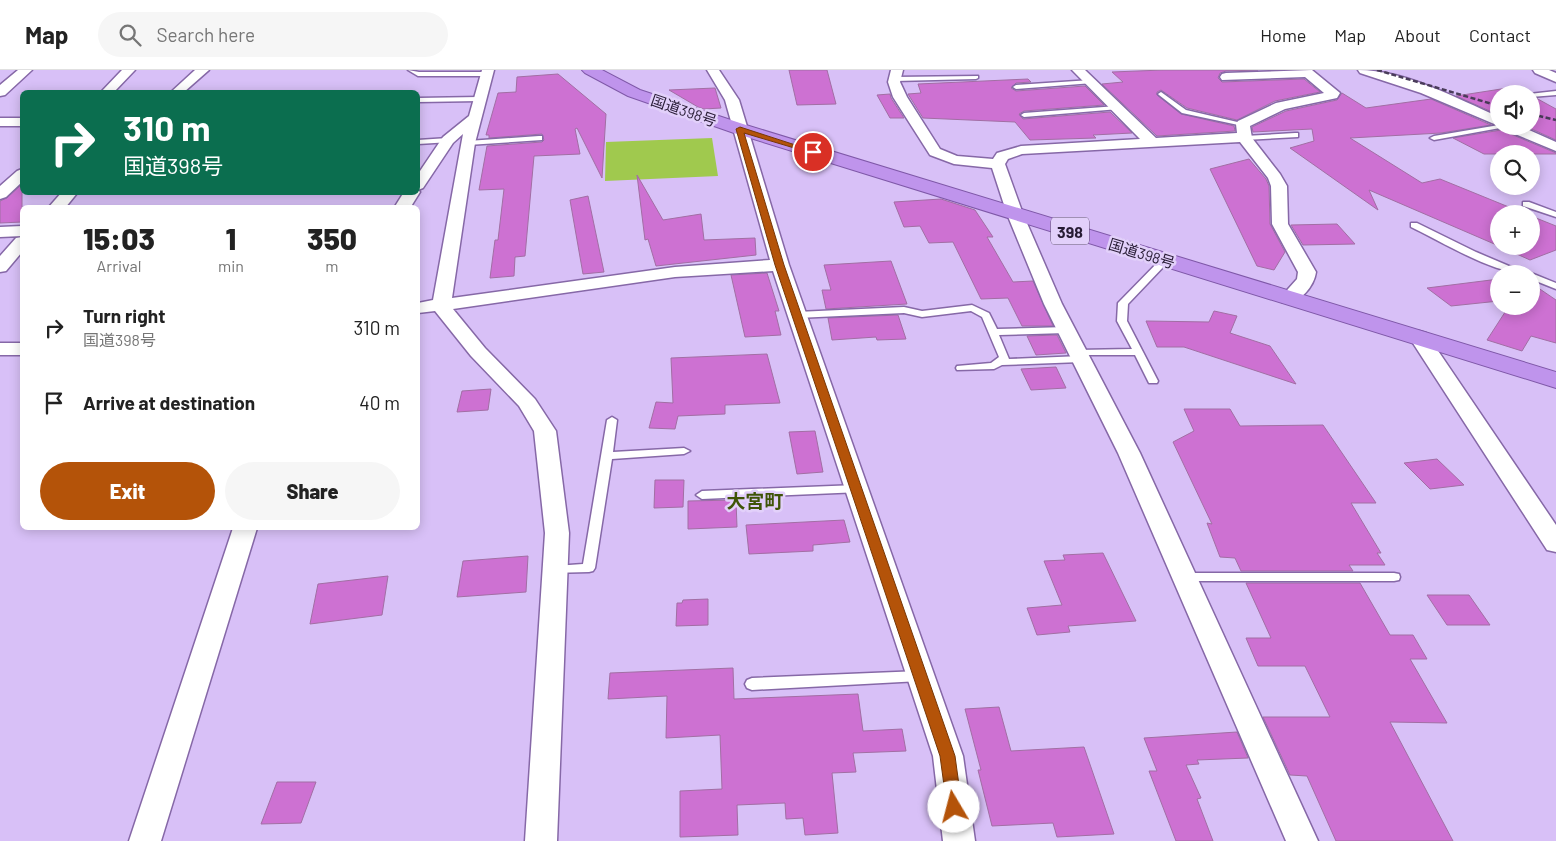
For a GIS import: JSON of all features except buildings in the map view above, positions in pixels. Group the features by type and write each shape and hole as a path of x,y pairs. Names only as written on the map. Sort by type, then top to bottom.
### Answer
{"highway":[{"name":"国道398号","path":"590,70 634,93 740,129 1556,380"}],"street":[{"path":"0,92 26,70"},
{"path":"109,90 129,70"},
{"path":"179,90 203,70"},
{"path":"713,70 732,100 780,265 948,756 959,841"},
{"path":"1078,70 1153,143"},
{"path":"1364,70 1426,90 1490,118"},
{"path":"1539,70 1556,78"},
{"path":"1226,76 1306,71 1333,93 1332,95 1289,104 1244,133 1153,143 1021,150 1002,156 998,164 1016,214 1053,304 1129,453 1186,577 1302,841"},
{"path":"429,307 473,119 487,72"},
{"path":"896,74 894,82 900,97 934,152 954,160 998,164"},
{"path":"1251,75 1289,104"},
{"path":"420,178 448,140 473,119"},
{"path":"0,122 20,122"},
{"path":"1244,133 1275,177 1279,186 1280,224 1307,272 1306,280 1289,298"},
{"path":"1529,135 1556,147"},
{"path":"0,194 20,176"},
{"path":"59,205 68,195"},
{"path":"0,232 20,231"},
{"path":"0,267 20,244"},
{"path":"429,307 675,272 780,265"},
{"path":"429,307 478,352 528,403 545,432 557,532 541,841"},
{"path":"1419,337 1556,544"},
{"path":"0,349 20,349"},
{"path":"145,841 243,530"}],"lane":[{"path":"411,70 418,74 487,72"},
{"path":"896,74 976,77"},
{"path":"1016,88 1091,82"},
{"path":"1540,94 1556,93"},
{"path":"1161,94 1184,112 1244,133 1295,135"},
{"path":"420,100 479,99"},
{"path":"1024,115 1117,108"},
{"path":"1434,138 1490,129"},
{"path":"468,142 539,138"},
{"path":"420,142 448,140"},
{"path":"1526,204 1556,215"},
{"path":"1414,225 1473,254 1501,265"},
{"path":"1153,381 1122,321 1123,303 1165,260"},
{"path":"1540,280 1556,286"},
{"path":"797,315 904,310 922,314 972,308 986,315 1004,358 994,366 961,368"},
{"path":"993,332 1066,330"},
{"path":"1000,362 1138,352"},
{"path":"555,570 589,568 612,420"},
{"path":"607,456 684,451"},
{"path":"702,495 857,490"},
{"path":"1186,577 1394,577"},
{"path":"752,684 920,676"}],"green space":[{"path":"712,138 718,176 605,181 606,142"}],"railway":[{"path":"1377,70 1490,103"},
{"path":"1540,116 1556,120"}],"district":[{"name":"大宮町","path":"755,500"}],"route":[{"path":"813,152 740,129 780,265 948,756 954,807"}]}
